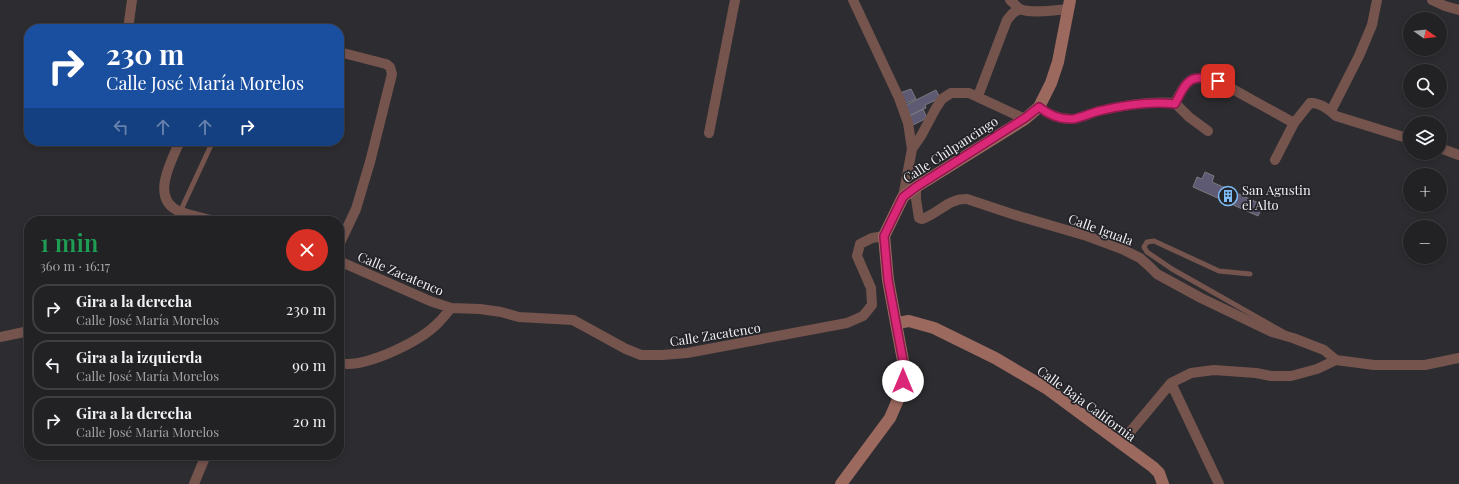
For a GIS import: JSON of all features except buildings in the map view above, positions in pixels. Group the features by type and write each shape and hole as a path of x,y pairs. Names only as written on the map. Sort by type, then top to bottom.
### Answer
{"street":[{"path":"129,24 132,0"},
{"path":"709,133 735,0"},
{"name":"Calle Chilpancingo","path":"853,0 899,98 908,123 912,148"},
{"path":"1010,0 1020,9"},
{"path":"1331,111 1362,50 1372,25 1377,0"},
{"path":"1432,0 1459,10"},
{"path":"978,96 1007,20 1012,13 1020,9 1046,11 1069,4"},
{"name":"Calle Chilpancingo","path":"884,236 903,197 916,187 1025,118 1039,107 1051,83 1058,62 1069,4"},
{"path":"344,53 386,64 390,67 392,74 356,209 344,234"},
{"path":"1175,104 1185,84 1190,80 1200,78 1209,79 1222,83 1294,123"},
{"path":"903,197 912,148 921,136 942,99 950,93 969,93 1025,118"},
{"path":"1039,107 1050,115 1074,119 1086,114 1121,106 1162,102 1175,104 1208,131"},
{"path":"1275,160 1294,123 1310,103 1314,103 1331,111 1336,116 1403,137"},
{"path":"178,146 168,168 163,190 166,202 180,212 196,216"},
{"path":"1447,151 1459,155"},
{"name":"Calle Iguala","path":"916,187 919,218 922,219 928,217 950,202 959,198 975,200 1012,214 1086,236 1122,249 1140,258 1157,274 1201,298 1272,332 1324,350 1336,360"},
{"path":"841,484 890,418 900,395 903,381 904,366 888,280 884,236"},
{"name":"Calle Zacatenco","path":"344,263 430,301 451,308 480,309 501,312 524,318 573,320 626,350 641,355 662,355 687,353 847,323 862,316 872,305 871,288 857,256 860,244 872,238 884,236"},
{"path":"344,363 356,364 394,350 415,340 438,323 451,308"},
{"name":"Calle Baja California","path":"897,323 917,322 934,328 995,358 1046,388 1156,470 1162,479 1163,484"},
{"path":"0,337 24,332"},
{"path":"1120,444 1171,383 1191,373 1214,370 1243,371 1272,376 1291,376 1317,369 1336,360 1374,365 1425,365 1459,358"},
{"path":"1171,383 1219,484"},
{"path":"194,484 204,460"}],"lane":[{"path":"180,212 211,146"},
{"path":"1250,274 1219,271 1154,241 1147,242 1144,247 1147,252 1172,269 1275,326 1293,338"}],"place":[{"name":"San Agustin el Alto","path":"1228,196"}],"route":[{"path":"903,381 904,366 888,280 884,236 903,197 916,187 1025,118 1039,107 1050,115 1074,119 1086,114 1121,106 1162,102 1175,104 1185,84 1190,80 1200,78 1218,81"}]}
